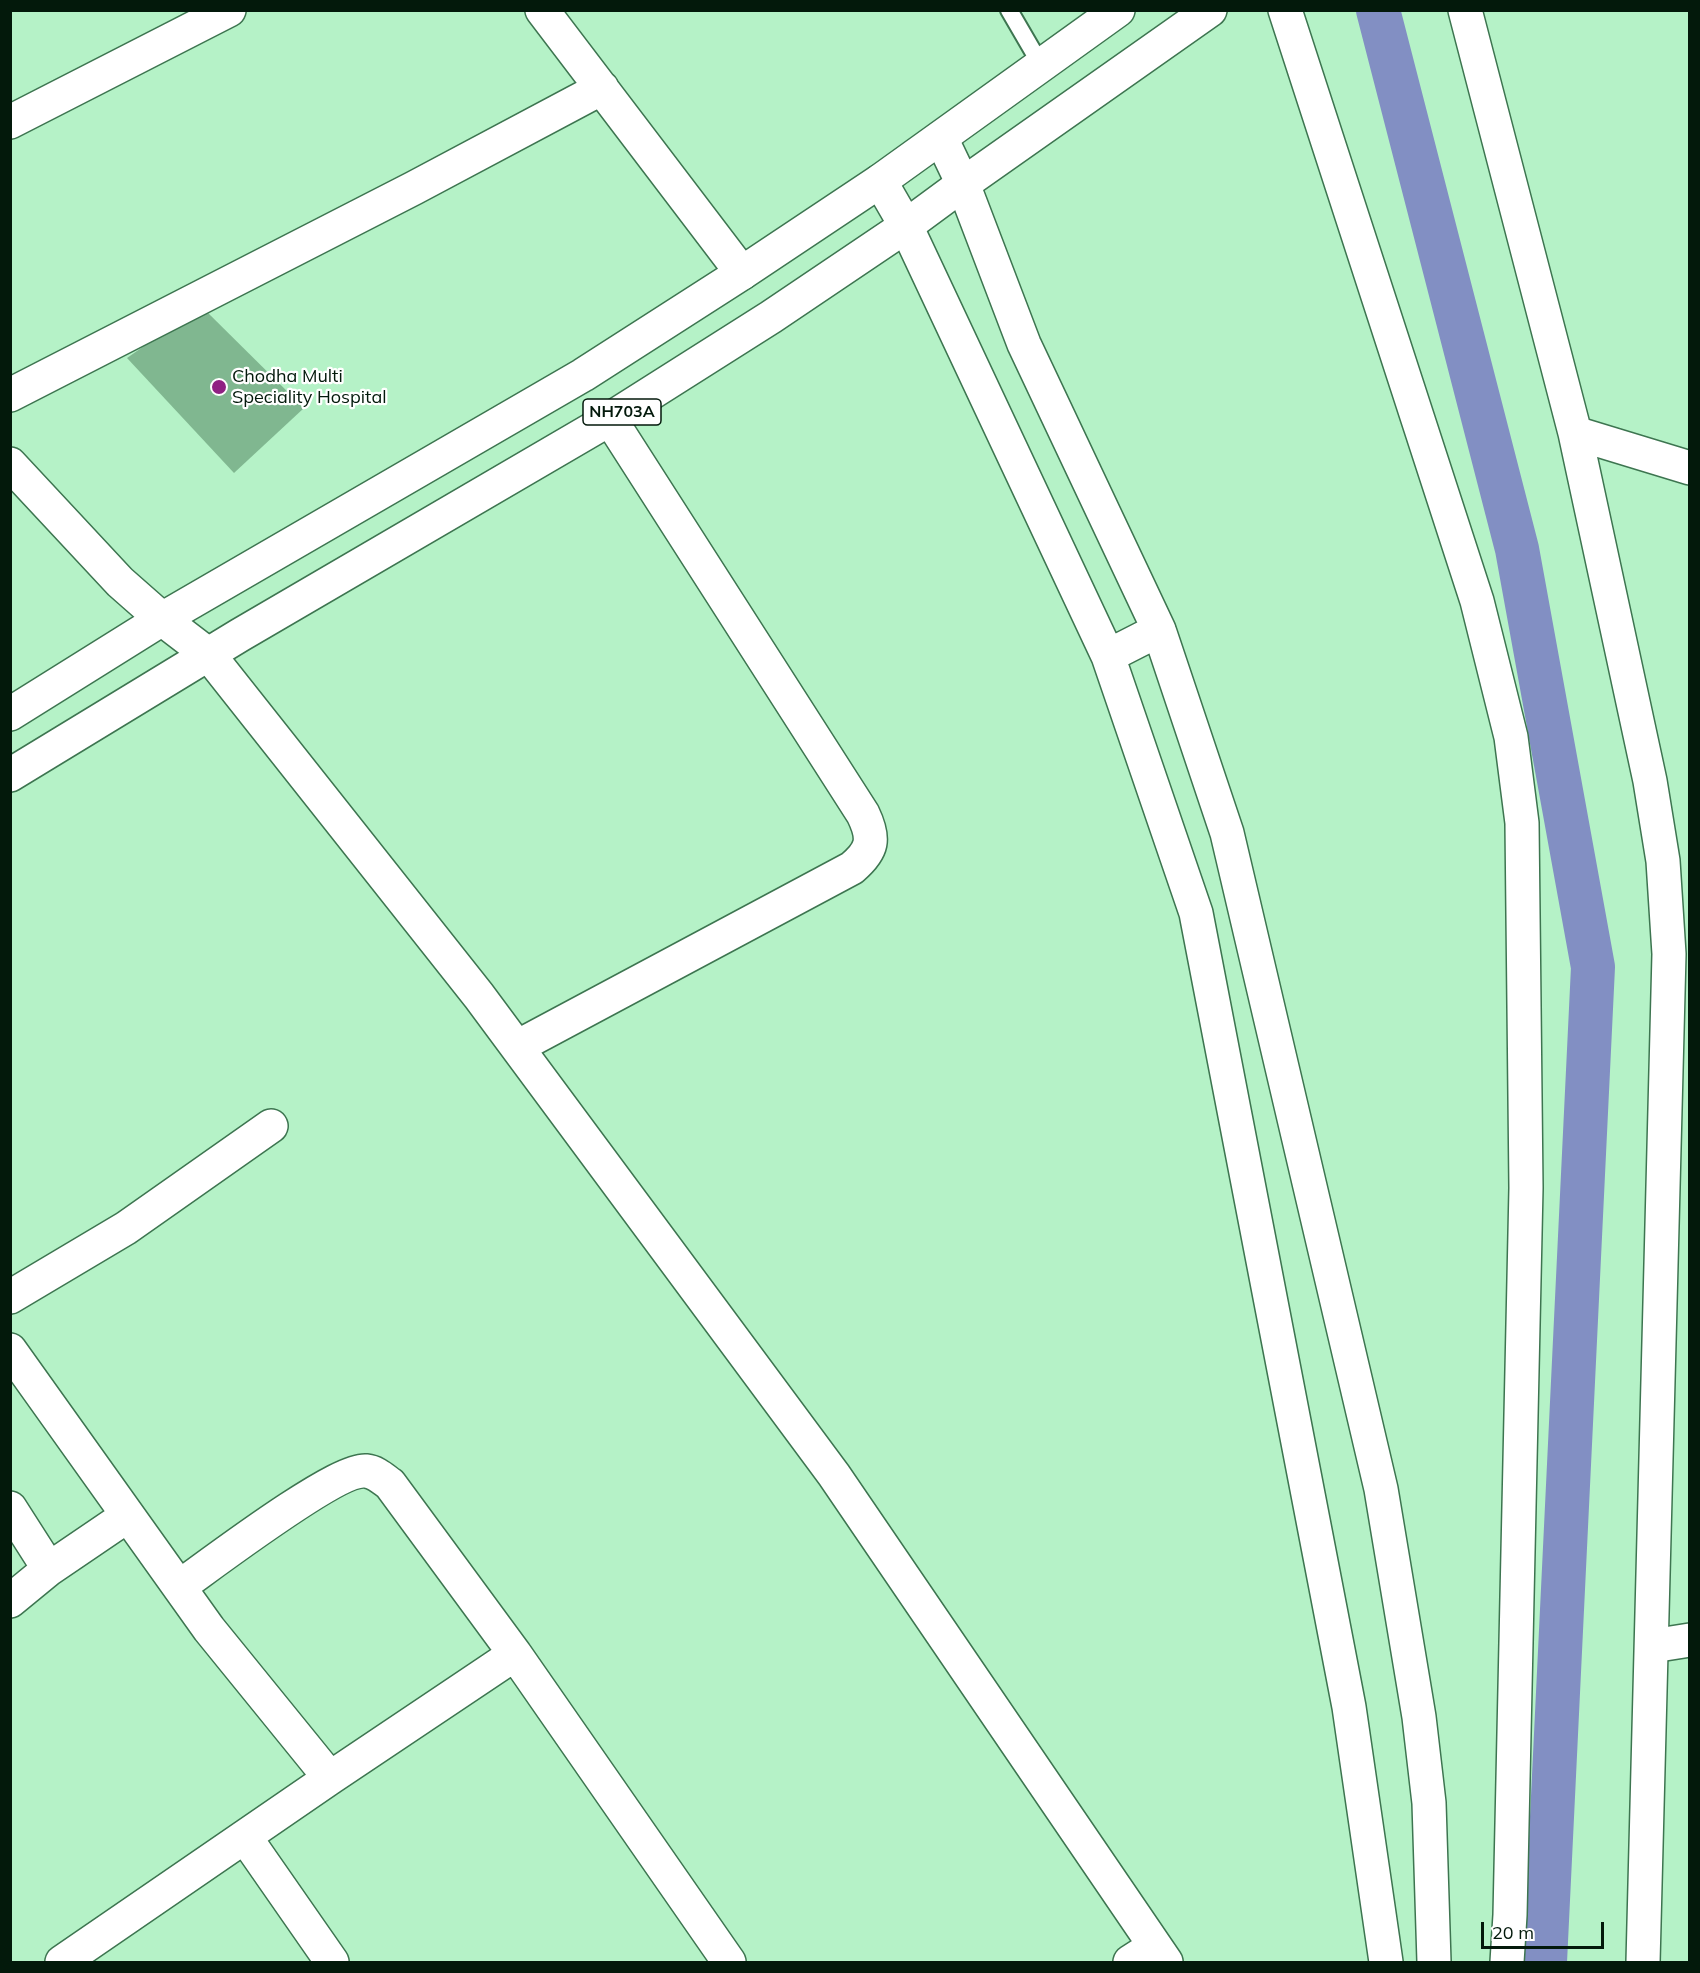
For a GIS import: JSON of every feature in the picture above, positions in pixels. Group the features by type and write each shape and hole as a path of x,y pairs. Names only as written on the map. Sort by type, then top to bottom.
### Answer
{"main road":[{"path":"10,122 229,10"},
{"path":"542,10 742,273"},
{"name":"NH703A","path":"10,714 162,619 583,375 880,181 1118,10"},
{"name":"NH703A","path":"10,775 250,629 610,420 771,317 906,226 1210,10"},
{"path":"1286,10 1477,601 1511,737 1522,823 1526,1188 1507,1962"},
{"path":"1465,10 1575,433 1650,781 1663,861 1669,954 1643,1962"},
{"path":"10,395 414,188 602,88"},
{"path":"941,138 963,184 1024,344 1159,630 1230,843 1381,1489 1419,1718 1429,1803 1434,1962"},
{"path":"880,181 906,226 1108,656 1196,913 1349,1707 1386,1962"},
{"path":"517,1047 852,868 866,855 871,840 863,814 610,420"},
{"path":"1575,433 1689,468"},
{"path":"10,464 120,582 162,619 209,655 472,987 834,1475 1150,1957"},
{"path":"1108,656 1159,630"},
{"path":"10,1297 126,1228 271,1126"},
{"path":"10,1350 209,1629 330,1778"},
{"path":"179,1587 320,1489 350,1474 366,1471 378,1475 390,1484 515,1654 729,1962"},
{"path":"10,1508 50,1569"},
{"path":"10,1601 50,1569 127,1516"},
{"path":"1652,1646 1689,1640"},
{"path":"63,1962 515,1654"},
{"path":"245,1837 332,1962"}],"lane":[{"path":"1009,10 1041,65"}],"building":[{"path":"201,306 304,408 234,473 127,358"}],"waterway":[{"path":"1378,10 1517,549 1593,967 1545,1962"}],"place":[{"name":"Chodha Multi Speciality Hospital","path":"219,387"}]}
